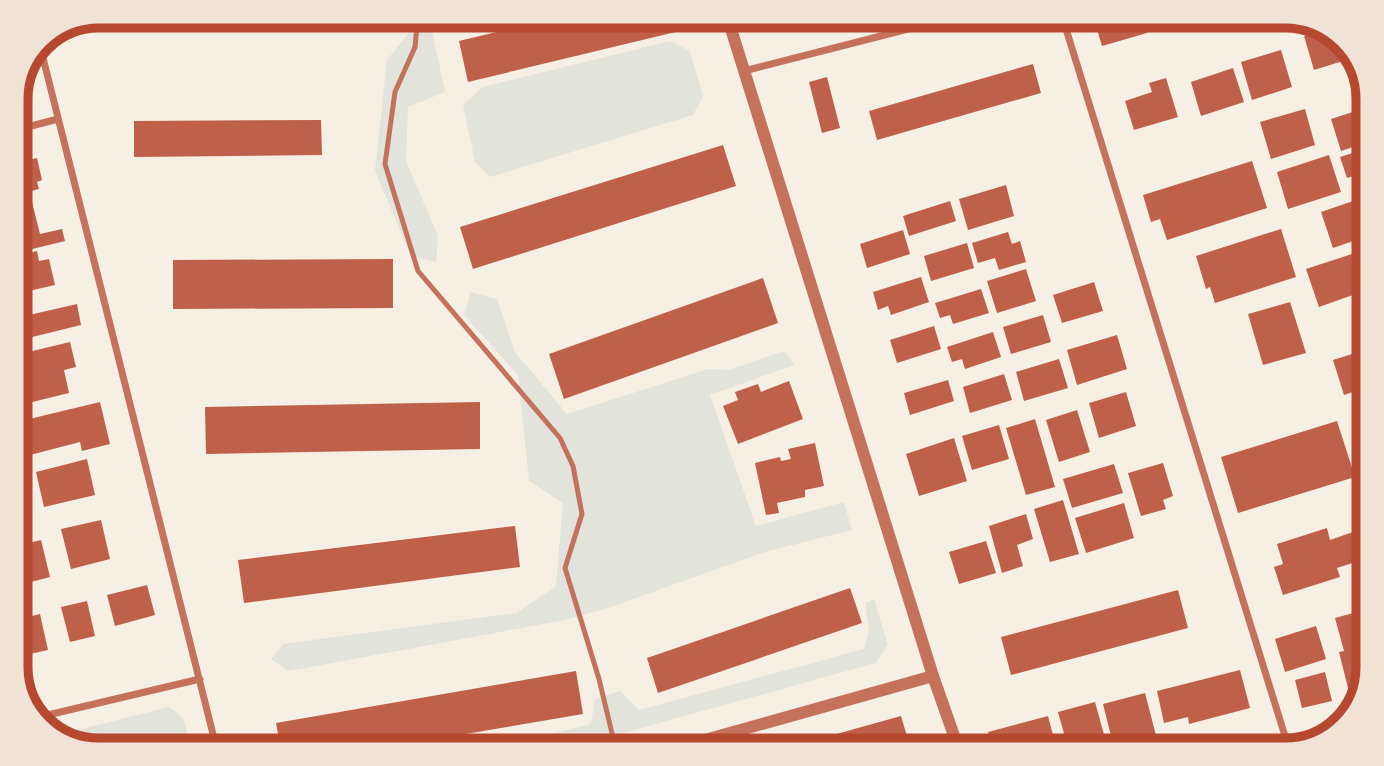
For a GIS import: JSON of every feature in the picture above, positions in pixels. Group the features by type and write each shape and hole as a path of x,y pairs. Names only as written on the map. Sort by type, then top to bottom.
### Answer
{"street":[{"path":"731,28 933,676 955,738"},
{"path":"744,71 912,28"},
{"path":"1066,28 1286,738"},
{"path":"43,57 214,738"},
{"path":"28,127 58,119"},
{"path":"712,738 933,676"},
{"path":"48,715 200,679"}],"lane":[{"path":"417,28 415,47 396,92 385,164 418,271 560,438 573,466 582,514 565,568 599,679 613,738"}],"shaded area":[{"path":"432,30 445,92 408,107 406,161 438,236 436,262 411,256 375,171 387,60 410,31"},
{"path":"670,41 690,51 703,96 693,115 490,177 475,162 463,105 483,87"},
{"path":"471,292 497,299 515,352 567,414 708,369 729,370 784,351 794,365 710,395 756,526 844,502 852,530 765,552 608,608 565,620 289,671 271,659 283,644 516,613 556,586 563,503 529,481 518,375 464,315"},
{"path":"874,599 888,645 876,663 605,738 535,738 591,724 595,699 620,691 639,710 864,649 869,629 865,603"},
{"path":"169,707 183,718 189,738 99,738 70,732"}],"building":[{"path":"513,28 684,30 468,82 459,41"},
{"path":"1097,28 1146,28 1147,33 1102,46"},
{"path":"1313,33 1321,38 1344,61 1314,70 1304,36"},
{"path":"1281,50 1292,87 1252,100 1241,62"},
{"path":"1033,64 1041,93 877,140 869,111"},
{"path":"1233,68 1244,102 1201,116 1191,82"},
{"path":"827,77 840,128 822,133 809,82"},
{"path":"1166,78 1178,117 1134,130 1125,101 1152,92 1149,83"},
{"path":"1305,109 1315,145 1271,159 1260,122"},
{"path":"1356,111 1356,146 1341,151 1331,119"},
{"path":"321,120 322,155 134,157 134,121"},
{"path":"723,145 736,186 473,269 460,227"},
{"path":"1356,152 1356,175 1347,178 1340,157"},
{"path":"1329,155 1341,192 1288,209 1277,172"},
{"path":"37,158 42,180 37,182 39,189 28,192 28,160"},
{"path":"1252,161 1267,208 1167,240 1160,219 1151,222 1143,195"},
{"path":"1006,185 1014,216 968,230 959,199"},
{"path":"1356,200 1356,240 1333,248 1321,212"},
{"path":"950,201 956,221 909,236 903,216"},
{"path":"32,202 40,234 62,229 65,241 28,250 28,203"},
{"path":"1281,229 1296,277 1215,303 1210,287 1206,289 1196,256"},
{"path":"903,230 910,254 867,268 860,244"},
{"path":"1008,232 1012,244 1020,241 1026,262 999,270 995,258 978,263 972,243"},
{"path":"967,243 974,268 931,281 924,256"},
{"path":"37,251 39,261 49,259 55,285 28,291 28,253"},
{"path":"1352,254 1356,266 1356,294 1319,307 1306,269"},
{"path":"393,259 393,308 173,309 173,260"},
{"path":"1026,269 1036,301 997,313 987,281"},
{"path":"921,277 929,302 891,315 888,306 878,310 873,292"},
{"path":"763,278 778,323 564,399 549,354"},
{"path":"1094,282 1103,311 1062,323 1053,295"},
{"path":"981,289 989,313 953,324 950,315 940,318 935,303"},
{"path":"1290,302 1306,353 1263,365 1248,314"},
{"path":"77,304 81,325 28,338 28,315"},
{"path":"1043,315 1051,342 1011,354 1003,327"},
{"path":"934,326 941,349 897,363 890,340"},
{"path":"993,332 1001,357 965,369 962,359 952,362 947,347"},
{"path":"1117,335 1127,369 1077,385 1067,350"},
{"path":"70,342 76,367 64,370 69,393 28,403 28,352"},
{"path":"1356,353 1356,391 1344,395 1333,360"},
{"path":"1059,359 1068,388 1024,401 1016,372"},
{"path":"1004,374 1012,400 970,413 963,387"},
{"path":"948,380 954,401 910,415 904,393"},
{"path":"789,381 803,419 738,444 723,406 738,400 735,392 758,384 761,392"},
{"path":"1126,392 1136,426 1099,438 1089,403"},
{"path":"100,402 110,444 82,451 80,442 30,455 28,419"},
{"path":"480,402 480,449 206,454 205,407"},
{"path":"1077,410 1090,452 1059,462 1046,420"},
{"path":"1035,419 1055,487 1026,495 1006,428"},
{"path":"1337,421 1355,477 1238,513 1221,457"},
{"path":"999,425 1009,459 972,470 962,436"},
{"path":"954,438 967,481 919,496 906,454"},
{"path":"815,443 824,486 805,490 805,497 777,503 779,513 766,515 755,463 780,457 781,461 791,459 788,449"},
{"path":"87,459 95,495 44,507 36,472"},
{"path":"1163,463 1173,496 1163,500 1166,509 1141,516 1128,473"},
{"path":"1114,464 1123,493 1072,508 1063,479"},
{"path":"1063,500 1079,554 1050,562 1034,509"},
{"path":"1124,503 1134,538 1086,553 1075,518"},
{"path":"1026,514 1033,539 1017,545 1023,566 1002,573 989,526"},
{"path":"101,520 110,559 71,569 61,529"},
{"path":"515,526 520,567 244,603 238,560"},
{"path":"1327,528 1330,540 1356,531 1356,562 1337,568 1340,577 1283,595 1274,567 1283,564 1277,544"},
{"path":"41,540 50,577 28,583 28,543"},
{"path":"986,541 996,573 959,584 949,552"},
{"path":"147,585 155,615 115,626 107,595"},
{"path":"850,588 862,623 658,693 647,658"},
{"path":"1178,590 1188,628 1011,675 1001,637"},
{"path":"87,601 95,636 70,642 61,607"},
{"path":"1356,612 1356,667 1350,696 1339,652 1344,651 1335,618"},
{"path":"40,614 48,650 28,654 28,617"},
{"path":"1316,626 1326,659 1285,672 1275,639"},
{"path":"1240,670 1250,708 1189,724 1188,717 1164,723 1157,691"},
{"path":"576,671 583,714 442,738 279,738 276,723"},
{"path":"1325,672 1332,701 1302,708 1295,680"},
{"path":"1145,693 1157,738 1129,738 1128,735 1112,738 1103,704"},
{"path":"1095,702 1105,738 1065,738 1058,712"},
{"path":"901,716 907,738 822,738"},
{"path":"1048,716 1054,738 990,738 988,732"}]}
